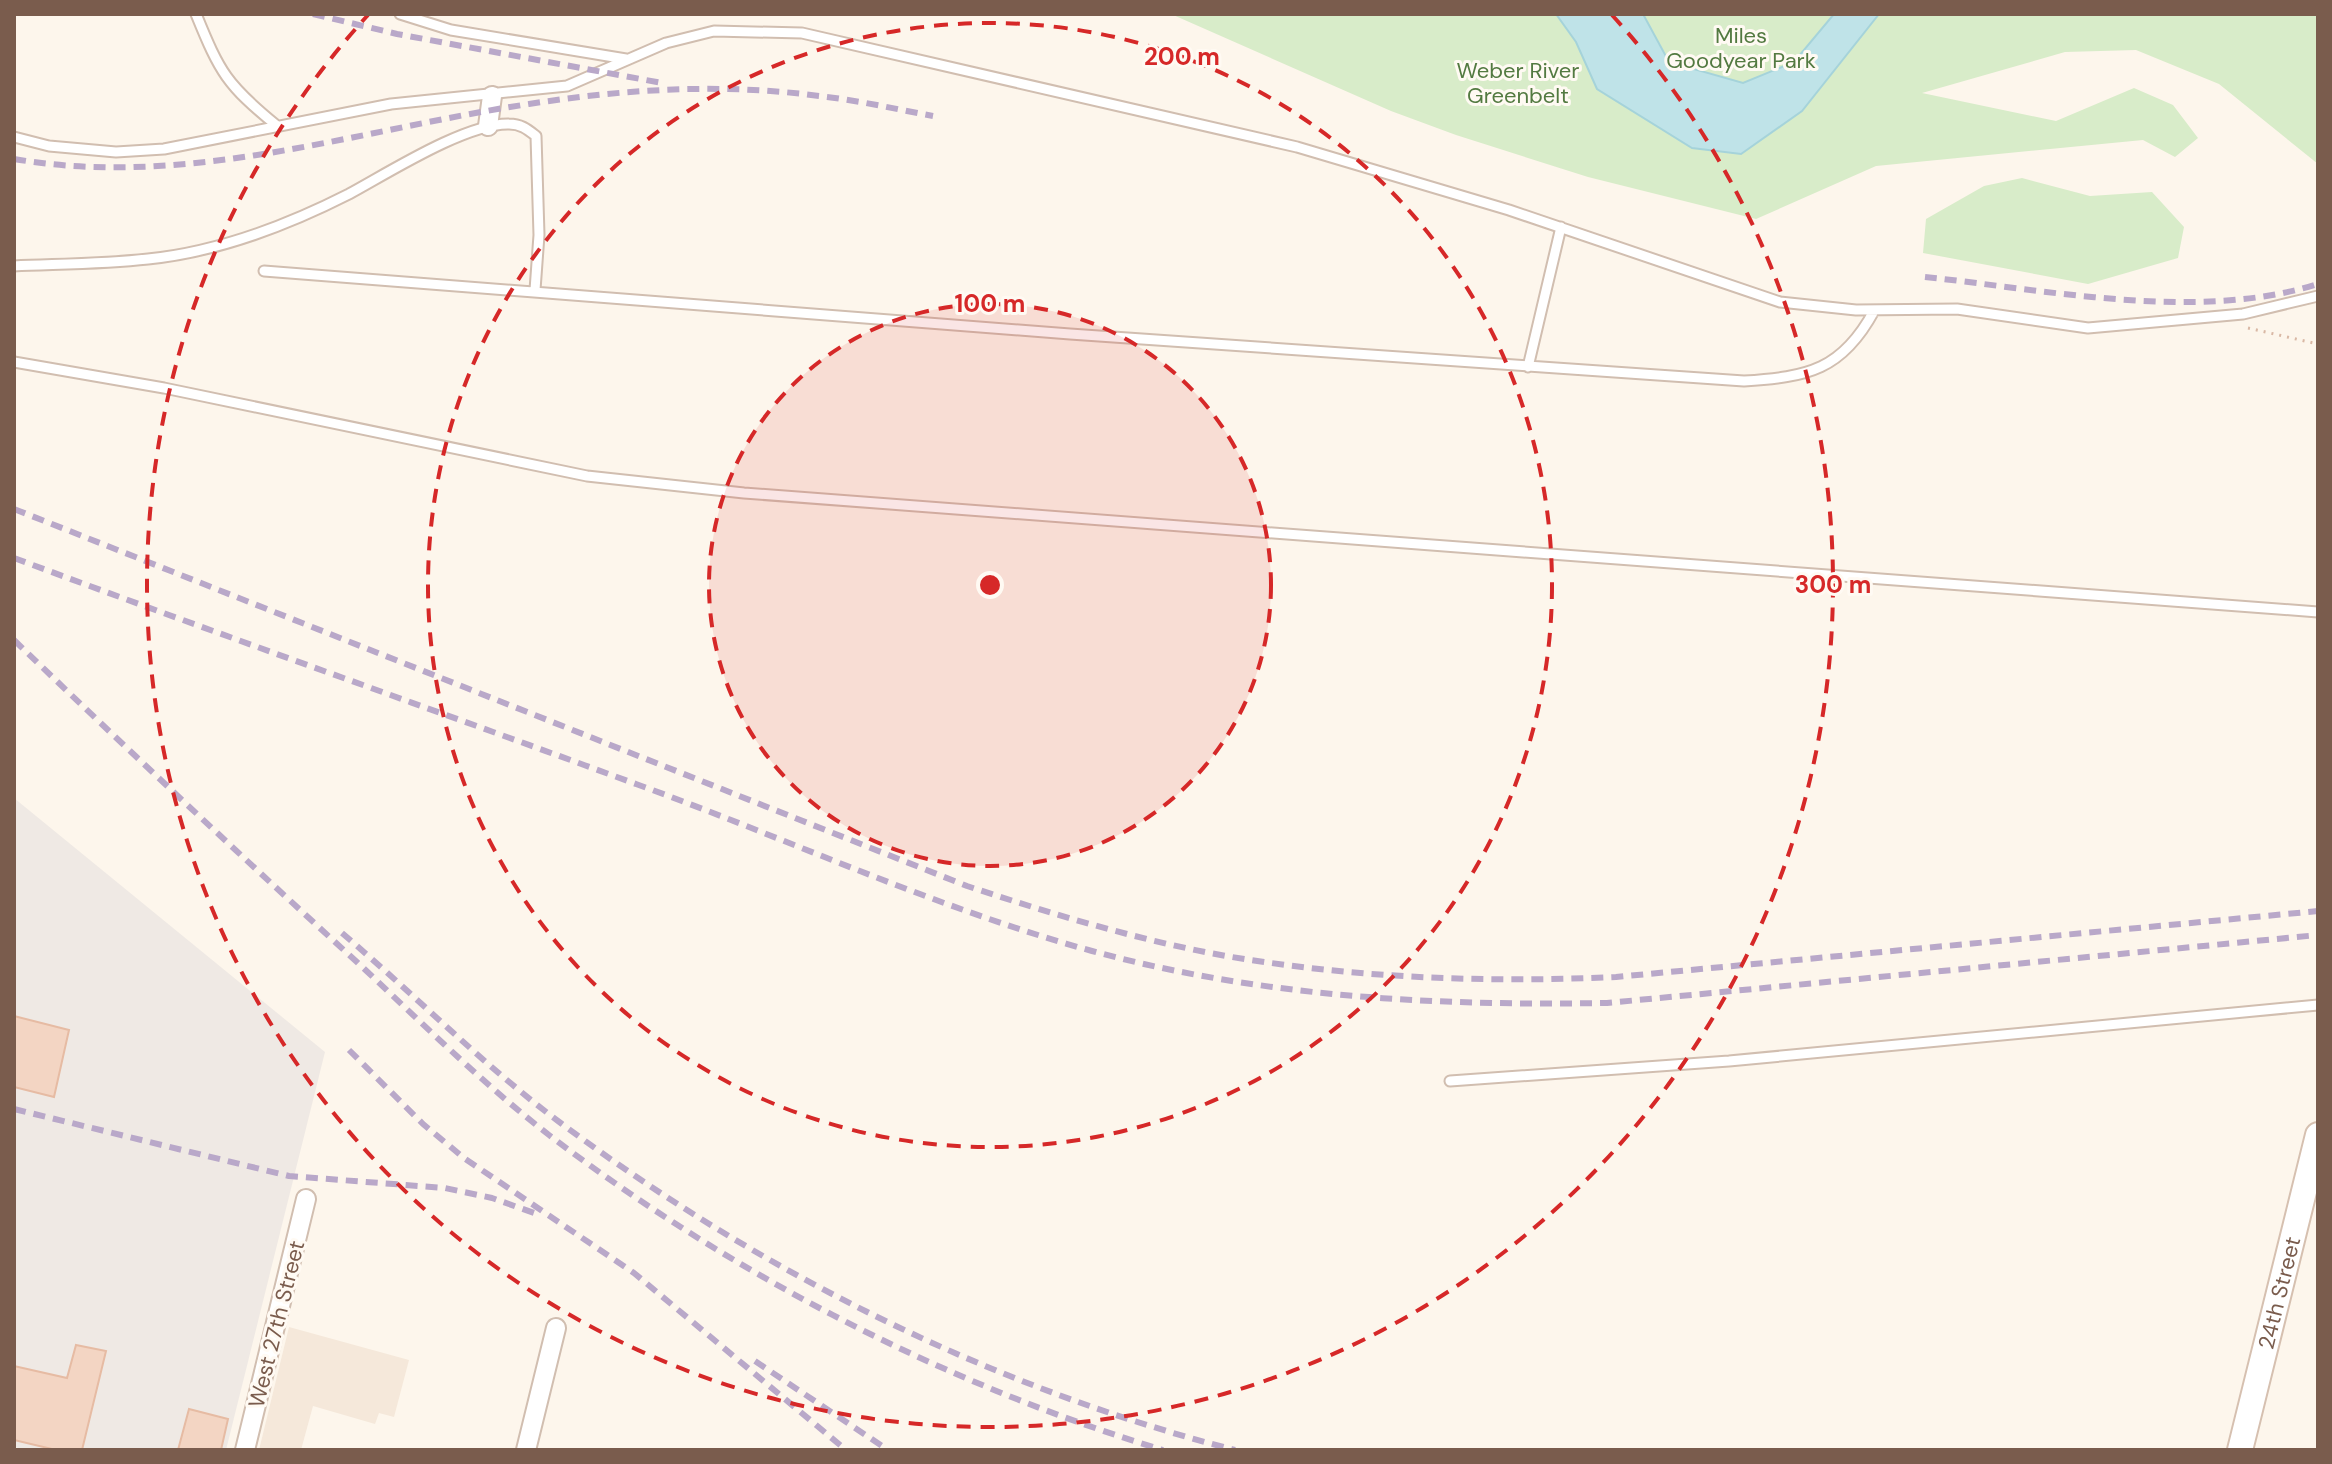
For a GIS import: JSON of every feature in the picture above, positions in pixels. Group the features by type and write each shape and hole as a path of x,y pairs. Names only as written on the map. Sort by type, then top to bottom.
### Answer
{"main road":[{"name":"24th Street","path":"2240,1450 2318,1135"}],"street":[{"path":"488,126 492,96"},
{"name":"West 27th Street","path":"245,1450 306,1199"},
{"path":"526,1450 556,1328"}],"lane":[{"path":"196,14 215,62 235,92 276,125"},
{"path":"400,14 451,30 629,59"},
{"path":"14,137 49,146 116,152 164,149 391,104 567,86 666,43 714,31 802,33 1297,147 1561,227 1780,302 1874,311 1957,309 2088,328 2243,314 2318,296"},
{"path":"14,266 149,259 223,245 309,214 488,126 523,126 536,136 539,235 535,290"},
{"path":"1528,367 1542,318 1552,251 1561,227"},
{"path":"264,271 1744,381 1793,378 1834,362 1860,338 1874,311"},
{"path":"14,362 164,388 587,476 650,483 2318,612"},
{"path":"1450,1081 1729,1061 2318,1005"}],"path":[{"path":"2248,328 2318,344"}],"shaded area":[{"path":"14,798 325,1052 226,1450 27,1450 14,1447"},
{"path":"289,1327 409,1360 394,1417 379,1413 375,1424 313,1406 301,1450 259,1450"}],"green space":[{"name":"Weber River Greenbelt","path":"1171,14 1556,14 1576,42 1597,89 1802,111 1879,14 2318,14 2318,164 2219,84 2136,50 2065,52 1922,93 2056,121 2134,88 2173,105 2198,138 2175,157 2143,140 1876,166 1756,219 1588,177 1456,135 1391,111"},
{"name":"Miles Goodyear Park","path":"1643,14 1834,14 1794,62 1743,83 1669,62"},
{"path":"2022,178 2090,196 2152,192 2184,227 2178,258 2088,284 1923,253 1926,219 1984,186"}],"water":[{"path":"1556,14 1643,14 1669,62 1743,83 1794,62 1834,14 1879,14 1802,111 1741,154 1692,148 1597,89 1576,42"}],"building":[{"path":"14,1016 69,1030 54,1097 14,1087"},
{"path":"76,1345 106,1351 82,1450 56,1450 14,1440 14,1366 67,1378"},
{"path":"189,1409 228,1419 221,1450 178,1450"}],"railway":[{"path":"313,14 397,34 662,83"},
{"path":"14,159 79,166 144,167 208,162 529,104 674,90 783,92 933,116"},
{"path":"1925,277 2072,295 2174,302 2223,301 2272,295 2318,284"},
{"path":"14,509 967,886 1095,926 1226,956 1323,969 1420,977 1616,977 2318,911"},
{"path":"14,558 693,805 976,914 1092,951 1219,979 1413,1000 1607,1003 2318,935"},
{"path":"14,640 475,1073 549,1135 619,1186 691,1234 766,1278 920,1358 1081,1423 1163,1450"},
{"path":"342,933 477,1054 562,1124 638,1178 799,1276 883,1320 968,1359 1056,1394 1235,1450"},
{"path":"349,1050 423,1124 464,1158 634,1273 846,1450"},
{"path":"14,1109 289,1176 445,1188 492,1198 534,1213"},
{"path":"755,1361 888,1450"}]}
